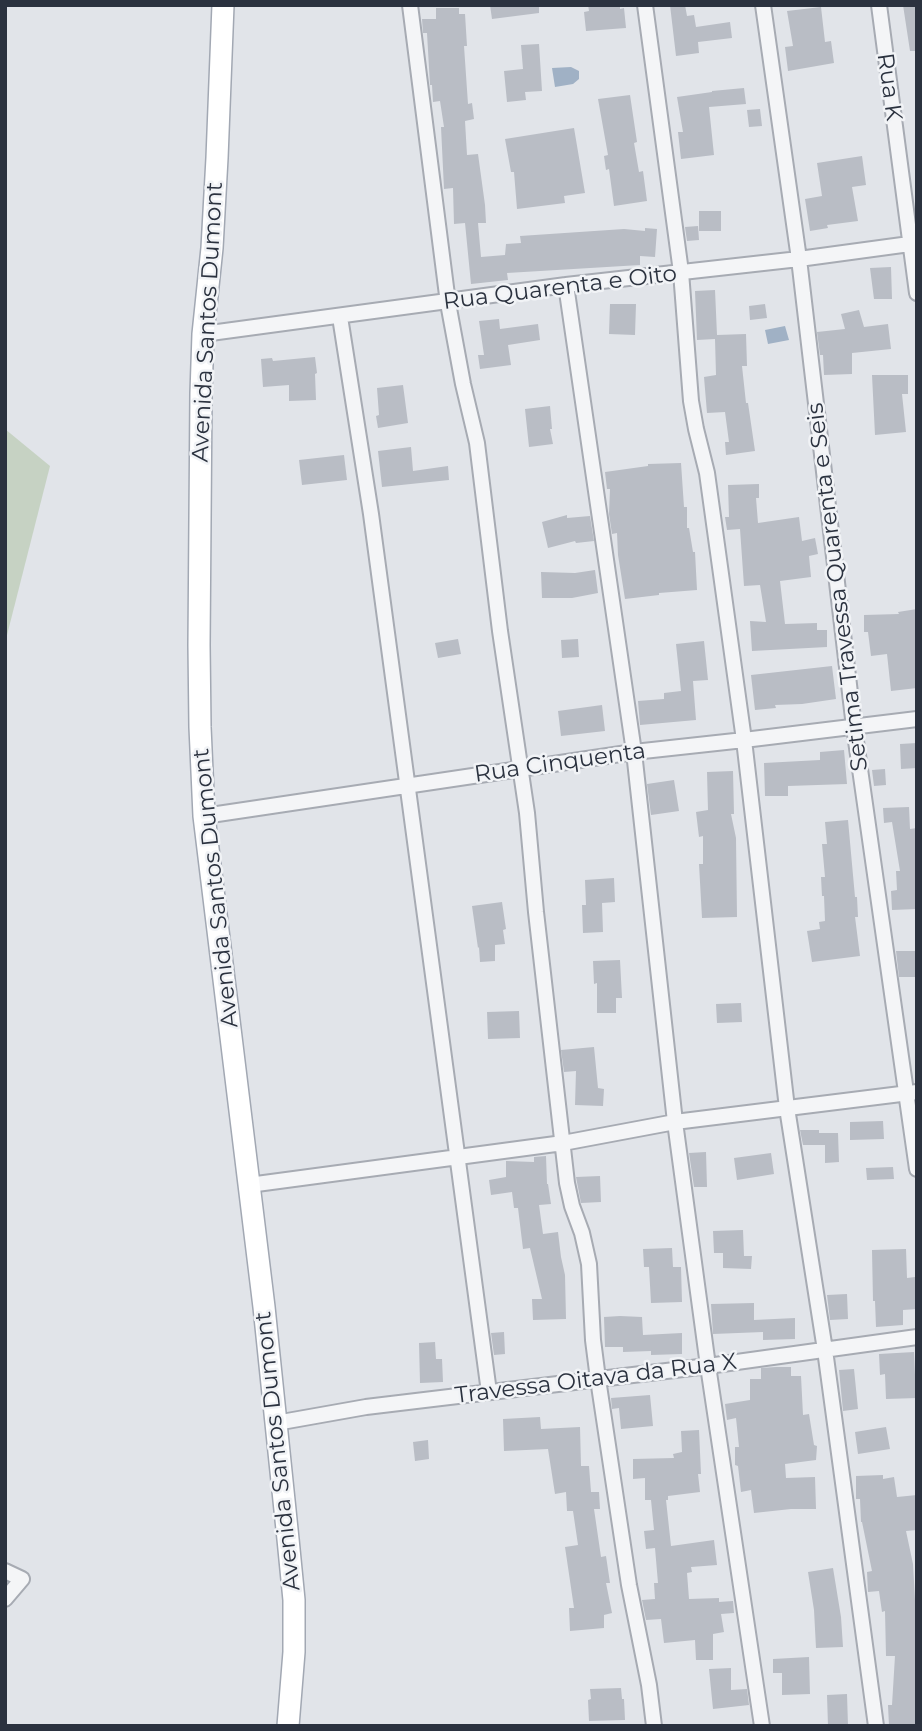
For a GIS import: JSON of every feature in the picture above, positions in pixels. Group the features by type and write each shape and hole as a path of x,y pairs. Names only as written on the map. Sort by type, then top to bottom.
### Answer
{"main road":[{"name":"Avenida Santos Dumont","path":"223,5 212,248 203,334 201,393 200,727 204,816 249,1185 294,1600 295,1652 288,1726"}],"street":[{"path":"410,5 448,303 477,443 500,631 527,813 563,1143 572,1206 589,1264 598,1379 629,1585 649,1685 654,1726"},
{"path":"645,5 681,272 691,401 707,473 744,740 787,1108 825,1350 876,1726"},
{"name":"Setima Travessa Quarenta e Seis","path":"763,5 799,259 853,727 911,1093 917,1168"},
{"name":"Rua K","path":"879,5 914,244 917,293"},
{"name":"Rua Quarenta e Oito","path":"203,334 566,285 914,244"},
{"path":"566,285 634,751 675,1122 708,1366 762,1726"},
{"path":"340,317 371,514 489,1392"},
{"name":"Rua Cinquenta","path":"204,816 634,751 917,719"},
{"path":"249,1185 563,1143 675,1122 911,1093"},
{"name":"Travessa Oitava da Rua X","path":"276,1423 366,1407 917,1338"},
{"path":"5,1572 22,1579 5,1599"}],"green space":[{"path":"5,429 50,466 5,643"}],"water":[{"path":"571,67 579,71 579,79 573,84 555,87 552,68"},
{"path":"785,326 789,340 768,344 765,330"}],"building":[{"path":"490,5 539,5 539,13 492,19"},
{"path":"588,5 620,5 620,9 624,8 626,28 586,31 584,12 589,11"},
{"path":"670,5 685,5 687,16 694,15 696,27 730,22 732,38 698,42 699,53 676,56"},
{"path":"903,5 917,5 917,51 910,51"},
{"path":"821,7 825,42 831,41 834,63 788,71 785,47 793,46 787,11"},
{"path":"436,8 459,8 459,14 465,14 468,104 472,103 474,119 465,121 467,155 478,154 485,205 486,223 478,223 481,257 505,255 506,244 521,243 520,236 624,229 645,231 645,228 657,229 655,257 640,256 640,265 507,273 508,280 471,284 465,223 454,224 453,188 444,189 441,127 444,127 440,101 433,102 427,33 423,33 422,19 436,19"},
{"path":"539,44 542,91 525,92 526,100 507,102 504,71 523,69 521,45"},
{"path":"744,88 746,104 709,107 714,155 681,159 678,132 683,132 677,97"},
{"path":"630,95 637,142 634,143 639,172 643,171 647,201 614,206 609,169 606,170 604,156 608,155 598,99"},
{"path":"760,109 762,126 749,127 747,110"},
{"path":"574,128 585,193 564,196 565,203 517,209 514,172 511,172 505,139"},
{"path":"862,156 866,185 852,187 858,221 827,225 828,228 810,231 805,199 822,196 817,163"},
{"path":"699,211 721,211 721,231 699,231"},
{"path":"698,226 699,240 687,241 685,227"},
{"path":"891,267 892,299 874,299 870,268"},
{"path":"715,290 717,335 746,334 747,366 742,366 755,451 726,455 725,442 729,442 725,412 707,413 704,377 716,375 715,339 697,340 695,291"},
{"path":"610,304 636,304 635,335 609,334"},
{"path":"765,304 767,318 750,320 749,306"},
{"path":"859,310 864,327 888,324 891,349 852,353 852,374 824,375 823,355 820,355 817,332 845,329 841,314"},
{"path":"499,319 500,329 538,324 540,340 508,345 511,365 480,369 478,355 484,355 479,321"},
{"path":"315,357 316,400 289,401 289,385 263,387 261,359 272,358 273,361"},
{"path":"872,375 908,375 908,394 902,394 906,432 875,435"},
{"path":"403,385 408,423 378,428 377,388"},
{"path":"550,406 553,444 529,447 525,409"},
{"path":"411,447 413,471 448,466 449,480 382,487 378,451"},
{"path":"344,455 347,480 302,485 299,460"},
{"path":"681,463 687,528 695,552 697,590 625,599 617,533 612,534 609,514 610,489 607,489 605,472 648,464"},
{"path":"759,484 759,498 756,498 758,523 799,517 802,541 815,538 818,554 809,556 811,577 780,581 785,624 817,623 817,630 827,630 827,647 752,651 750,621 766,622 760,585 744,586 740,529 727,530 725,517 729,517 728,485"},
{"path":"567,515 567,518 590,516 594,541 575,541 548,548 542,522"},
{"path":"595,570 598,593 572,598 542,598 541,572 575,573"},
{"path":"917,609 917,688 891,691 887,654 871,656 868,632 864,632 864,615 899,614 898,612"},
{"path":"458,639 461,654 438,658 435,643"},
{"path":"578,639 579,657 562,658 561,640"},
{"path":"704,641 708,680 693,681 696,720 640,725 638,701 664,699 664,693 681,691 676,644"},
{"path":"832,666 836,699 775,705 776,708 755,710 751,675"},
{"path":"602,705 605,731 561,736 558,711"},
{"path":"917,743 917,768 901,769 900,744"},
{"path":"844,750 847,784 788,786 788,796 765,796 764,763 820,760 820,752"},
{"path":"885,769 886,785 874,786 872,770"},
{"path":"733,771 734,814 731,814 736,838 737,917 702,918 699,864 703,864 703,836 699,837 696,812 708,810 707,772"},
{"path":"674,780 679,811 651,815 647,784"},
{"path":"909,807 910,829 917,828 917,909 892,910 891,891 897,890 896,871 900,871 892,822 884,823 883,808"},
{"path":"848,820 857,897 858,917 855,917 860,956 812,962 807,931 820,929 819,922 825,921 821,877 825,877 822,844 827,844 825,822"},
{"path":"614,878 615,902 602,903 603,932 583,933 585,880"},
{"path":"502,902 505,944 495,945 495,961 480,962 472,906"},
{"path":"896,951 917,951 917,977 899,977"},
{"path":"620,960 622,998 616,998 616,1013 597,1013 597,983 594,984 593,961"},
{"path":"741,1003 742,1022 717,1023 716,1004"},
{"path":"519,1011 520,1038 488,1039 487,1012"},
{"path":"594,1047 598,1088 604,1089 603,1106 575,1105 576,1071 564,1072 561,1050"},
{"path":"883,1121 884,1139 850,1140 850,1122"},
{"path":"800,1130 838,1133 839,1162 825,1163 825,1145 803,1145"},
{"path":"706,1152 707,1187 694,1187 689,1153"},
{"path":"771,1153 774,1174 737,1180 734,1158"},
{"path":"546,1156 551,1204 539,1205 543,1234 558,1232 565,1275 566,1319 533,1320 532,1299 542,1299 530,1248 523,1249 518,1208 514,1208 512,1192 491,1195 489,1180 506,1177 506,1161 534,1162 534,1157"},
{"path":"893,1167 894,1179 867,1180 866,1168"},
{"path":"600,1176 601,1202 581,1203 576,1177"},
{"path":"743,1230 744,1256 752,1256 751,1269 723,1268 723,1253 714,1253 713,1231"},
{"path":"672,1248 673,1267 681,1267 682,1302 651,1303 649,1267 644,1267 643,1249"},
{"path":"906,1249 907,1278 915,1277 917,1309 903,1310 903,1325 876,1327 872,1250"},
{"path":"847,1294 848,1319 830,1320 827,1295"},
{"path":"754,1303 754,1320 795,1318 795,1339 763,1340 763,1332 713,1334 711,1304"},
{"path":"604,1317 642,1317 643,1335 682,1333 682,1354 651,1355 651,1351 623,1352 623,1347 605,1347"},
{"path":"504,1332 505,1354 494,1355 491,1333"},
{"path":"435,1342 436,1359 442,1359 443,1382 420,1383 419,1343"},
{"path":"914,1352 917,1398 886,1399 885,1374 880,1375 879,1354"},
{"path":"791,1367 791,1376 801,1376 803,1415 809,1414 814,1445 817,1446 816,1460 785,1464 786,1478 815,1477 816,1509 754,1513 751,1490 741,1492 738,1466 735,1465 735,1447 739,1447 736,1418 727,1420 725,1404 750,1400 750,1379 761,1379 761,1368"},
{"path":"854,1369 858,1409 843,1411 839,1370"},
{"path":"650,1395 653,1426 621,1429 619,1408 612,1409 611,1398"},
{"path":"540,1417 541,1429 580,1427 581,1466 589,1466 591,1492 599,1492 600,1509 594,1509 601,1557 606,1556 610,1583 606,1583 612,1613 604,1615 604,1628 570,1631 569,1608 574,1608 565,1547 578,1545 573,1511 567,1511 566,1492 555,1494 548,1449 504,1451 503,1419"},
{"path":"886,1427 890,1449 858,1454 855,1432"},
{"path":"699,1430 700,1492 668,1496 666,1500 671,1546 714,1540 717,1565 691,1567 692,1572 687,1573 689,1599 719,1598 719,1602 733,1601 734,1613 721,1614 724,1632 713,1634 713,1660 696,1660 695,1640 664,1643 661,1619 646,1620 642,1600 655,1599 654,1583 658,1583 655,1548 646,1549 644,1531 654,1530 651,1500 645,1500 645,1478 633,1479 633,1459 674,1458 673,1454 682,1452 681,1431"},
{"path":"428,1440 429,1459 415,1461 413,1442"},
{"path":"883,1475 883,1479 894,1477 897,1497 917,1495 917,1530 906,1531 913,1564 917,1635 917,1726 889,1726 888,1705 892,1705 895,1656 886,1656 885,1611 882,1612 879,1591 868,1592 867,1572 872,1571 861,1522 860,1499 856,1499 856,1476"},
{"path":"833,1568 843,1647 816,1648 808,1572"},
{"path":"809,1657 810,1694 782,1695 782,1673 773,1673 773,1659"},
{"path":"731,1668 731,1690 747,1689 749,1705 713,1709 709,1669"},
{"path":"621,1688 625,1720 589,1721 590,1689"},
{"path":"847,1694 848,1726 828,1726 827,1695"}]}
